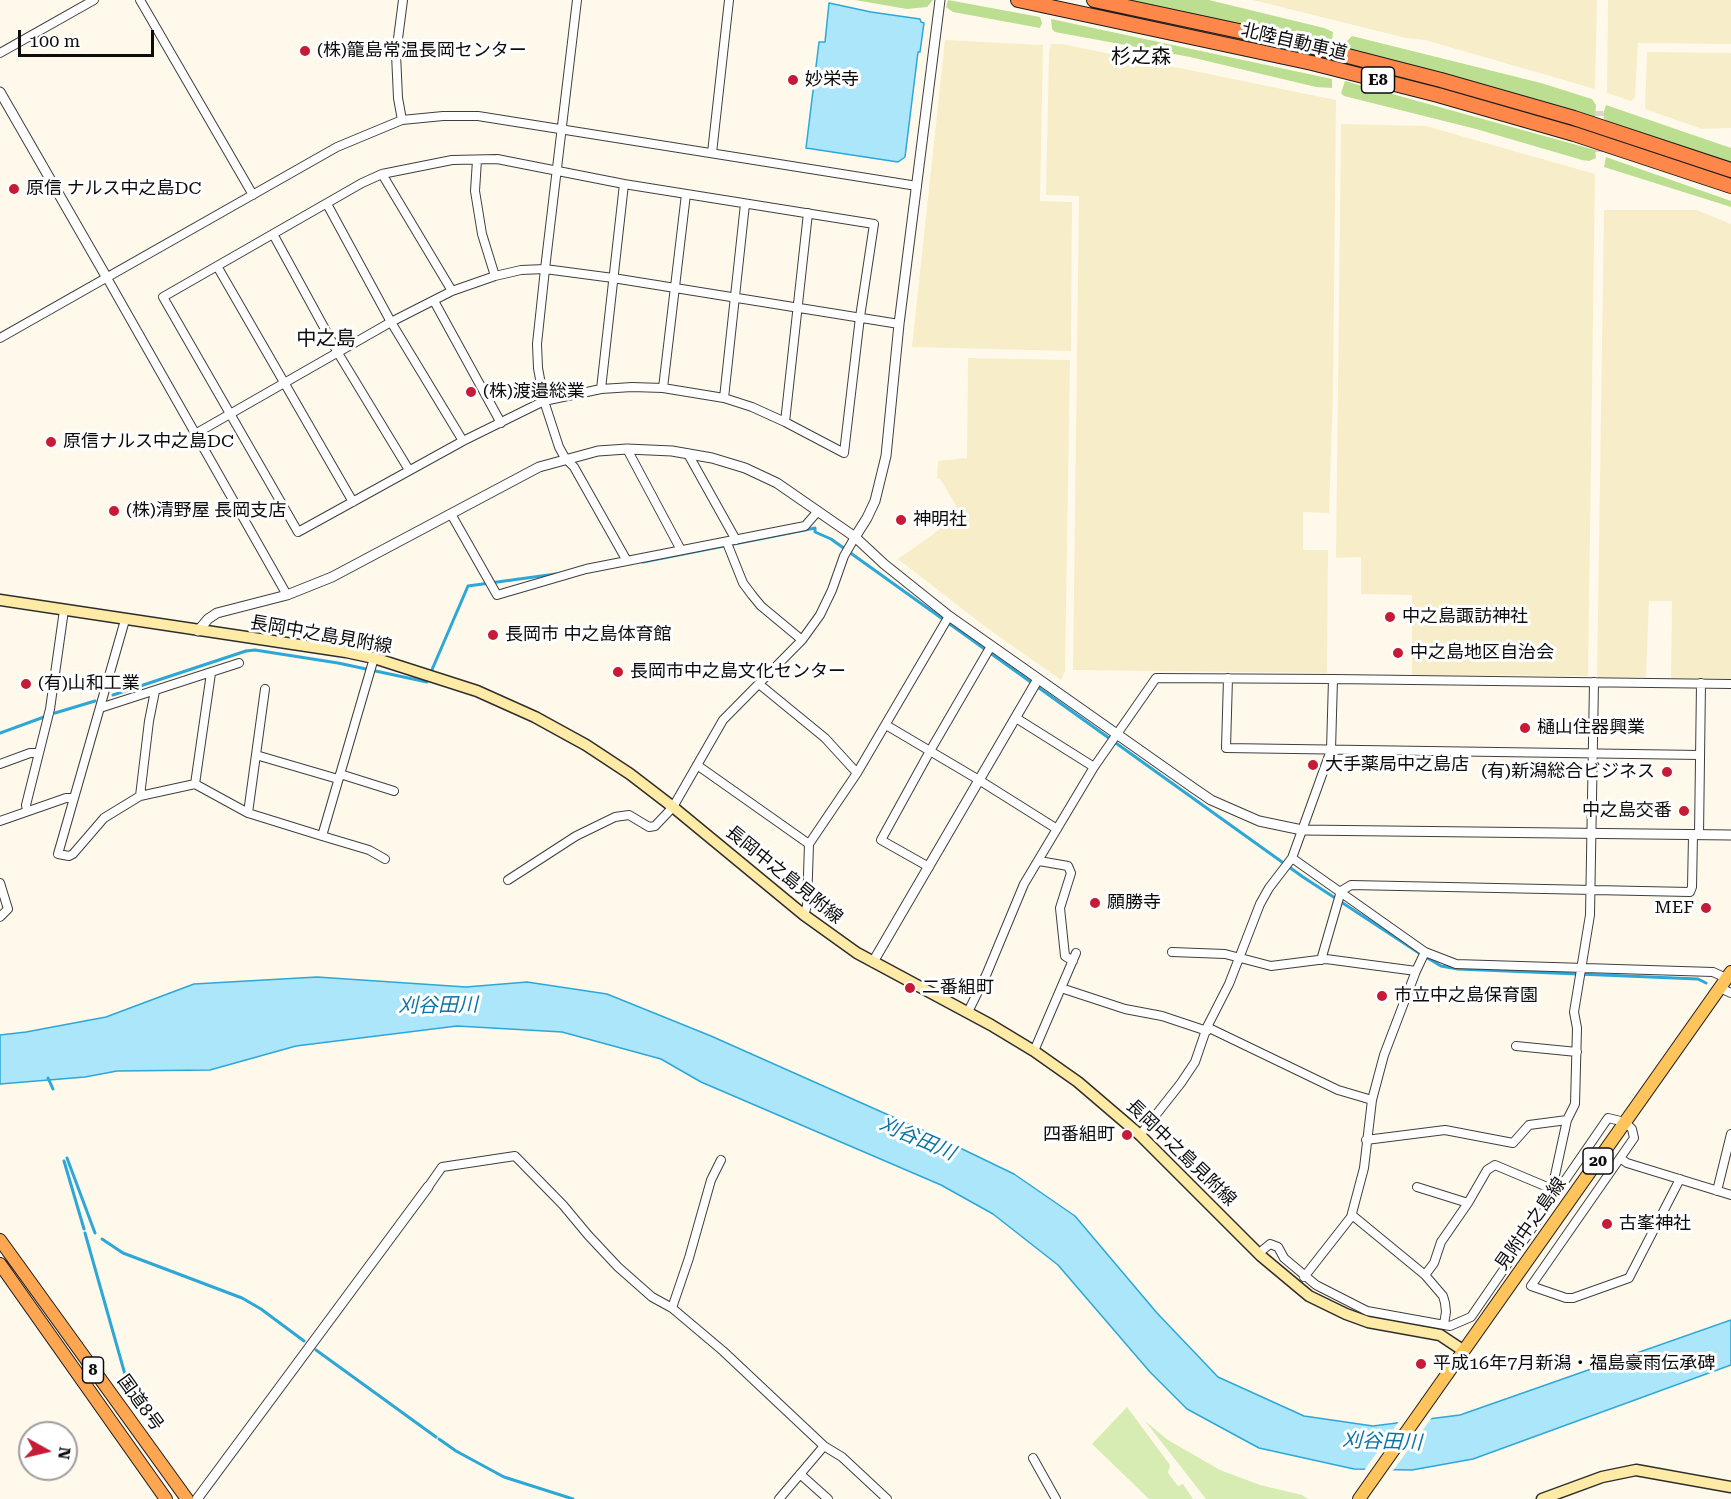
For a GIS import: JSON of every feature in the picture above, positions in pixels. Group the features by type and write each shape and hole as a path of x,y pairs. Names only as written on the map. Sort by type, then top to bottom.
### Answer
{"highway":[{"name":"北陸自動車道","path":"1018,0 1288,58 1438,95 1574,134 1731,186"},
{"name":"北陸自動車道","path":"1094,0 1309,46 1464,86 1639,138 1731,170"},
{"name":"国道8号","path":"0,1240 187,1499"},
{"name":"国道8号","path":"0,1264 166,1499"}],"main road":[{"name":"長岡中之島見附線","path":"0,600 346,652 374,658 466,687 520,710 596,751 673,807 804,915 873,962 968,1012 1034,1051 1078,1082 1140,1134 1259,1253 1310,1296 1368,1322 1440,1335 1464,1351"},
{"name":"見附中之島線","path":"1464,1351 1625,1122 1727,983"},
{"name":"20","path":"1359,1499 1464,1351"},
{"path":"1542,1499 1602,1477 1636,1470 1731,1487"}],"street":[{"path":"0,53 94,0"},
{"path":"140,0 253,195"},
{"path":"402,120 398,98 396,54 403,0"},
{"path":"577,0 537,344 538,368 544,401 559,447 574,467 627,561"},
{"path":"712,153 729,0"},
{"path":"508,880 596,825 615,817 629,815 651,828 673,807 723,720 802,640 827,603 844,556 867,519 875,501 886,456 899,324 940,0"},
{"path":"0,92 287,595"},
{"path":"0,338 337,147 402,120 443,116 478,116 917,186"},
{"path":"497,159 624,184 874,224 860,317 844,453 752,407 724,398 663,388 601,389 544,401 463,441 298,532 163,297 362,183 382,174 452,160 477,160 497,159"},
{"path":"477,160 474,191 482,234 495,276"},
{"path":"382,174 452,291"},
{"path":"601,389 624,184"},
{"path":"663,388 686,194"},
{"path":"327,204 391,322 463,441"},
{"path":"724,398 745,204"},
{"path":"784,422 808,213"},
{"path":"273,234 338,353 409,470"},
{"path":"217,266 353,501"},
{"path":"195,434 391,322 452,291 495,276 521,270 545,269 613,278 899,324"},
{"path":"434,301 501,423"},
{"path":"627,449 681,550"},
{"path":"198,631 208,619 217,613 287,595 332,577 524,474 565,458 598,451 627,449 672,451 712,458 765,476 855,537 884,564 991,646 1211,800 1259,821 1302,830 1731,835"},
{"path":"688,454 736,540"},
{"path":"451,514 497,595 586,569 805,526 818,511"},
{"path":"727,543 743,583 752,595 761,606 802,640"},
{"path":"27,810 26,805 50,709 64,610"},
{"path":"804,915 807,906 809,844 857,773 949,615"},
{"path":"125,620 58,854 69,856 73,854 104,818 140,796 195,784 248,813 369,850 386,859"},
{"path":"929,867 881,840 991,646"},
{"path":"322,836 374,658"},
{"path":"100,708 239,663"},
{"path":"195,784 211,673"},
{"path":"968,1012 1024,884 1094,767 1156,678 1731,684"},
{"path":"1228,678 1226,748 1700,755"},
{"path":"873,962 1038,679"},
{"path":"1140,1134 1190,1069 1240,958 1260,904 1292,858 1331,750 1333,679"},
{"path":"1555,1191 1567,1120 1575,1104 1577,1052 1575,1012 1590,915 1594,682"},
{"path":"1321,960 1341,891 1351,885 1690,892 1696,835 1701,683"},
{"path":"759,684 825,738 857,773"},
{"path":"248,813 265,689"},
{"path":"140,796 155,691"},
{"path":"1016,718 1094,767"},
{"path":"886,725 1058,829"},
{"path":"0,764 30,753 39,753"},
{"path":"256,755 394,791"},
{"path":"697,765 809,844"},
{"path":"0,820 73,798"},
{"path":"1292,858 1425,952 1456,964 1713,972 1727,983"},
{"path":"1034,1051 1075,957 1065,957 1060,908 1071,873 1068,866 1039,861"},
{"path":"0,883 8,909 0,917"},
{"path":"1172,952 1225,954 1271,966 1321,960 1416,971"},
{"path":"1304,1277 1352,1215 1364,1168 1372,1100 1384,1055 1425,952"},
{"path":"1061,988 1125,1009 1162,1016 1207,1029 1338,1090 1372,1100"},
{"path":"1516,1046 1577,1052"},
{"path":"1259,1253 1270,1244 1278,1247 1284,1258 1304,1277 1367,1311 1450,1326 1471,1317 1555,1191 1608,1118 1625,1122 1632,1129 1634,1138 1531,1286 1566,1298 1573,1298 1629,1278 1680,1179"},
{"path":"1366,1140 1445,1130 1513,1143 1529,1125 1567,1120"},
{"path":"1717,1191 1731,1134"},
{"path":"197,1499 442,1167 515,1156 563,1205 618,1267 652,1297 672,1308 723,1351 824,1446 842,1457 887,1499"},
{"path":"1620,1158 1627,1163 1731,1195"},
{"path":"672,1308 711,1180 721,1160"},
{"path":"1425,1275 1434,1263 1442,1242 1486,1170 1495,1165 1555,1191"},
{"path":"1417,1187 1467,1203"},
{"path":"1352,1215 1425,1275 1443,1296 1446,1312 1443,1324"},
{"path":"779,1499 824,1446"},
{"path":"1033,1458 1056,1499"},
{"path":"800,1474 828,1499"}],"shaded area":[{"path":"1253,0 1597,0 1595,89 1425,40 1406,38"},
{"path":"1608,0 1731,0 1731,44 1638,43 1635,97 1631,101 1607,93"},
{"path":"945,40 1043,45 1040,201 1072,202 1071,351 912,347"},
{"path":"1051,44 1062,44 1336,100 1333,392 1329,513 1303,512 1303,550 1328,550 1327,673 1073,670 1079,196 1046,195"},
{"path":"1647,52 1731,53 1731,128 1702,129 1645,109"},
{"path":"1341,124 1426,126 1595,174 1588,676 1412,675 1412,595 1361,594 1361,557 1336,558"},
{"path":"1604,210 1697,210 1731,224 1731,679 1671,678 1672,601 1649,601 1646,677 1597,678"},
{"path":"968,358 1070,360 1065,671 1061,680 987,628 898,559 950,520 958,509 941,480 937,478 938,461 967,458"}],"green space":[{"path":"855,0 933,0 927,7 907,9"},
{"path":"948,0 1040,17 1042,23 1040,28 953,12 946,7"},
{"path":"1125,0 1209,0 1324,28 1333,32 1332,41 1328,45"},
{"path":"1051,19 1332,79 1332,88 1316,87 1190,57 1055,32 1052,29"},
{"path":"1352,36 1541,83 1592,99 1596,105 1595,117 1344,49"},
{"path":"1345,81 1595,150 1596,158 1589,161 1582,160 1476,129 1344,96 1341,93"},
{"path":"1606,105 1731,148 1731,164 1608,122 1604,119 1603,114"},
{"path":"1606,157 1731,201 1731,207 1604,167"},
{"path":"1127,1407 1170,1465 1168,1473 1178,1486 1183,1484 1193,1499 1149,1499 1092,1444"},
{"path":"1145,1421 1168,1440 1220,1470 1260,1485 1302,1495 1308,1499 1206,1499"}],"water":[{"path":"829,3 920,19 924,23 920,52 918,52 905,157 898,162 806,148 819,42 825,42"},
{"name":"刈谷田川","path":"317,977 466,987 527,982 607,994 711,1036 929,1133 1014,1174 1075,1216 1157,1313 1218,1377 1304,1416 1373,1426 1460,1415 1731,1320 1731,1365 1473,1459 1412,1470 1354,1469 1259,1448 1187,1409 1150,1372 1058,1265 993,1214 941,1185 701,1082 661,1059 562,1032 457,1026 296,1046 210,1070 117,1071 85,1077 0,1084 0,1035 106,1017 194,984"}],"pier":[{"path":"1433,1416 1392,1472 1363,1472 1400,1420"}],"waterway":[{"path":"643,562 815,528 815,532 831,539 1303,877 1441,966 1458,969 1698,979 1706,983"},
{"path":"431,672 468,586 556,574"},
{"path":"113,695 255,650 338,663 427,682 428,678"},
{"path":"55,713 95,701"},
{"path":"0,733 44,717"},
{"path":"48,1078 53,1089"},
{"path":"67,1158 95,1233"},
{"path":"64,1161 84,1229"},
{"path":"85,1233 126,1378"},
{"path":"102,1239 123,1253 242,1298 304,1341"},
{"path":"316,1350 436,1437"},
{"path":"439,1439 504,1477 573,1499"}],"tunnel":[{"path":"1599,111 1599,152"}],"place":[{"name":"(株)籠島常温長岡センター","path":"305,51"},
{"name":"妙栄寺","path":"793,80"},
{"name":"原信 ナルス中之島DC","path":"14,189"},
{"name":"(株)渡邉総業","path":"471,392"},
{"name":"原信ナルス中之島DC","path":"51,442"},
{"name":"(株)清野屋 長岡支店","path":"114,511"},
{"name":"神明社","path":"901,520"},
{"name":"中之島諏訪神社","path":"1390,617"},
{"name":"長岡市 中之島体育館","path":"493,635"},
{"name":"中之島地区自治会","path":"1398,653"},
{"name":"長岡市中之島文化センター","path":"618,672"},
{"name":"(有)山和工業","path":"26,684"},
{"name":"樋山住器興業","path":"1525,728"},
{"name":"大手薬局中之島店","path":"1313,765"},
{"name":"(有)新潟総合ビジネス","path":"1667,772"},
{"name":"中之島交番","path":"1684,811"},
{"name":"願勝寺","path":"1095,903"},
{"name":"MEF","path":"1706,908"},
{"name":"二番組町","path":"910,988"},
{"name":"市立中之島保育園","path":"1382,996"},
{"name":"四番組町","path":"1127,1135"},
{"name":"古峯神社","path":"1607,1224"},
{"name":"平成16年7月新潟・福島豪雨伝承碑","path":"1421,1364"}],"district":[{"name":"杉之森","path":"1141,57"},
{"name":"中之島","path":"326,339"}]}
